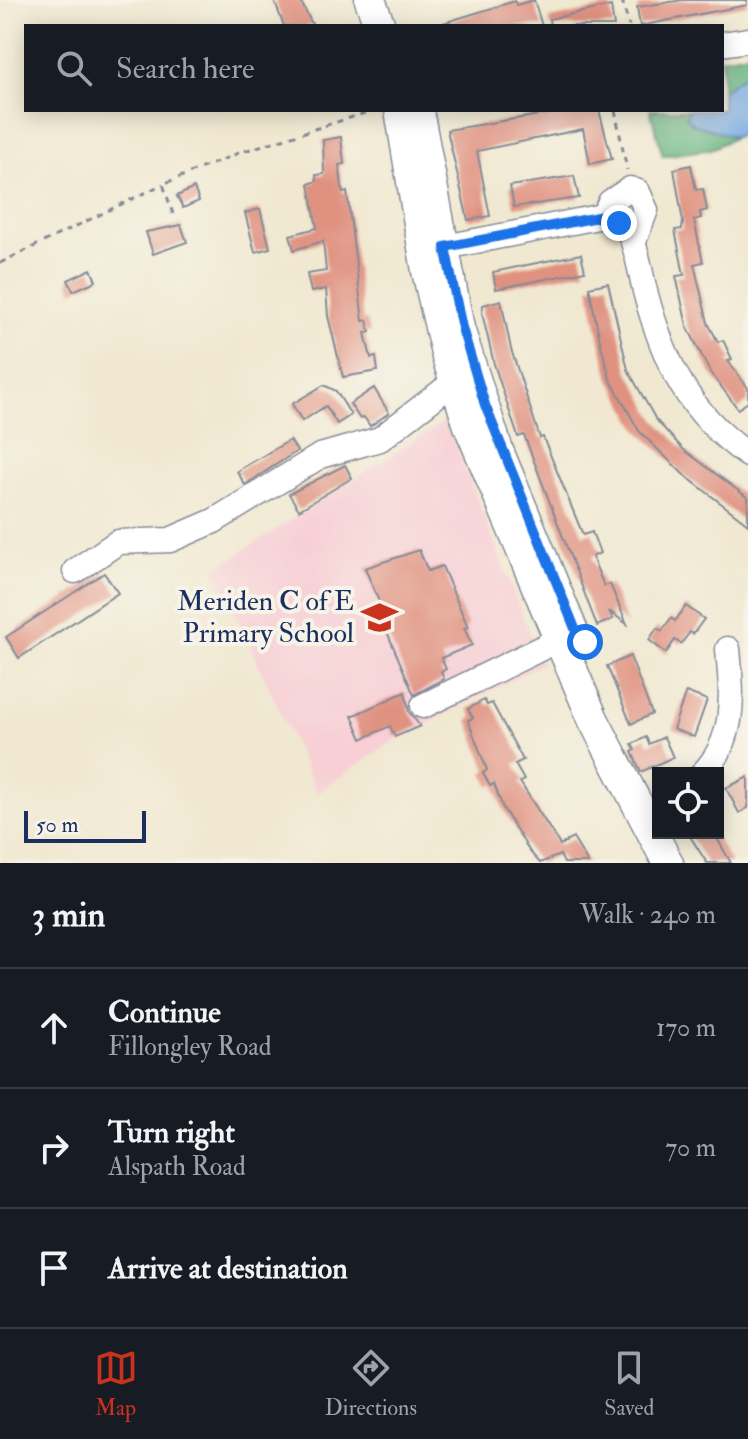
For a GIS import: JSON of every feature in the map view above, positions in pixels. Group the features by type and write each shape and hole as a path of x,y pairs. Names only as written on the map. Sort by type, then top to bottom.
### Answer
{"main road":[{"path":"370,0 379,24"},
{"path":"400,112 427,271 454,382 499,502 572,641 650,809 668,863"}],"street":[{"path":"724,44 748,40"},
{"path":"421,112 462,328 485,405 578,636 423,706"},
{"path":"603,216 610,202 630,189 643,199 646,210 634,241"},
{"path":"445,247 603,216 628,229 634,241 662,349 674,377 719,432 748,455"},
{"path":"75,571 118,542 170,540 214,521 320,456 380,439 454,382"},
{"path":"709,767 737,741 728,649"}],"path":[{"path":"622,0 628,24"},
{"path":"0,263 163,184 241,152 369,112"},
{"path":"615,112 630,189"},
{"path":"163,184 173,214"}],"shaded area":[{"name":"Meriden C of E Primary School","path":"446,420 542,664 390,743 317,793 215,569"}],"green space":[{"path":"748,53 748,72 724,90 724,58"},
{"path":"651,112 688,112 686,117 693,124 735,137 711,149 663,156"}],"water":[{"path":"748,72 748,128 735,137 693,124 686,117 688,112 724,112 724,90"}],"building":[{"path":"274,0 300,0 312,24 283,24"},
{"path":"534,0 541,24 443,24 515,1 516,5"},
{"path":"683,0 747,0 747,5 650,24 640,24 637,7"},
{"path":"611,6 614,24 550,24 549,19"},
{"path":"558,112 600,112 612,159 590,164 583,129 477,151 490,216 468,220 447,130"},
{"path":"341,137 344,164 339,165 343,193 347,192 363,321 367,320 370,332 365,333 371,358 376,357 378,371 343,377 328,316 326,289 311,292 307,274 326,271 323,241 294,250 290,235 317,228 309,184 317,181 316,175 324,174 323,140"},
{"path":"691,165 696,190 703,189 707,210 700,212 701,218 694,220 703,262 694,264 708,323 718,342 723,340 732,359 728,361 748,388 748,402 738,409 710,372 687,326 676,276 684,275 675,230 682,229 683,222 674,169"},
{"path":"574,176 579,198 514,207 510,186"},
{"path":"194,188 199,201 183,208 177,196"},
{"path":"260,209 270,248 255,252 245,213"},
{"path":"181,225 187,242 153,254 146,232"},
{"path":"581,254 585,271 496,289 493,272"},
{"path":"91,269 96,281 73,291 68,280"},
{"path":"608,283 628,370 656,420 683,449 748,498 748,524 683,474 639,431 610,379 600,341 589,287"},
{"path":"501,300 511,349 540,438 543,437 583,535 592,532 600,553 592,557 604,586 610,584 627,624 609,611 613,619 597,626 524,435 518,437 494,364 482,313 483,305"},
{"path":"324,385 336,391 351,415 337,424 326,406 302,421 292,404"},
{"path":"374,388 389,413 370,426 364,417 360,419 350,404"},
{"path":"290,440 297,451 245,485 237,471"},
{"path":"345,465 352,478 299,510 289,494"},
{"path":"419,550 428,571 442,566 468,627 464,628 472,645 441,658 446,669 441,672 444,679 414,695 381,618 385,616 365,568"},
{"path":"104,573 118,593 19,658 6,637"},
{"path":"686,606 704,619 693,634 690,632 681,644 675,640 666,653 649,640 657,628 662,631 671,618 675,621"},
{"path":"630,656 652,714 631,724 607,666"},
{"path":"405,692 409,712 420,726 395,737 390,726 362,739 352,716"},
{"path":"686,692 707,700 694,737 673,729"},
{"path":"484,700 487,705 492,703 523,760 515,764 524,780 520,782 560,845 573,838 588,863 564,863 560,855 540,863 530,852 503,808 494,784 490,786 483,773 487,770 468,720 473,718 468,709"},
{"path":"646,737 649,744 664,737 673,757 641,772 632,752 635,750 632,744"},
{"path":"748,777 748,808 739,813 726,788"},
{"path":"692,839 717,839 731,863 707,863"}],"place":[{"name":"Meriden C of E Primary School","path":"380,617"}],"route":[{"path":"585,642 578,636 485,405 462,328 445,247 603,216 619,223"}]}
